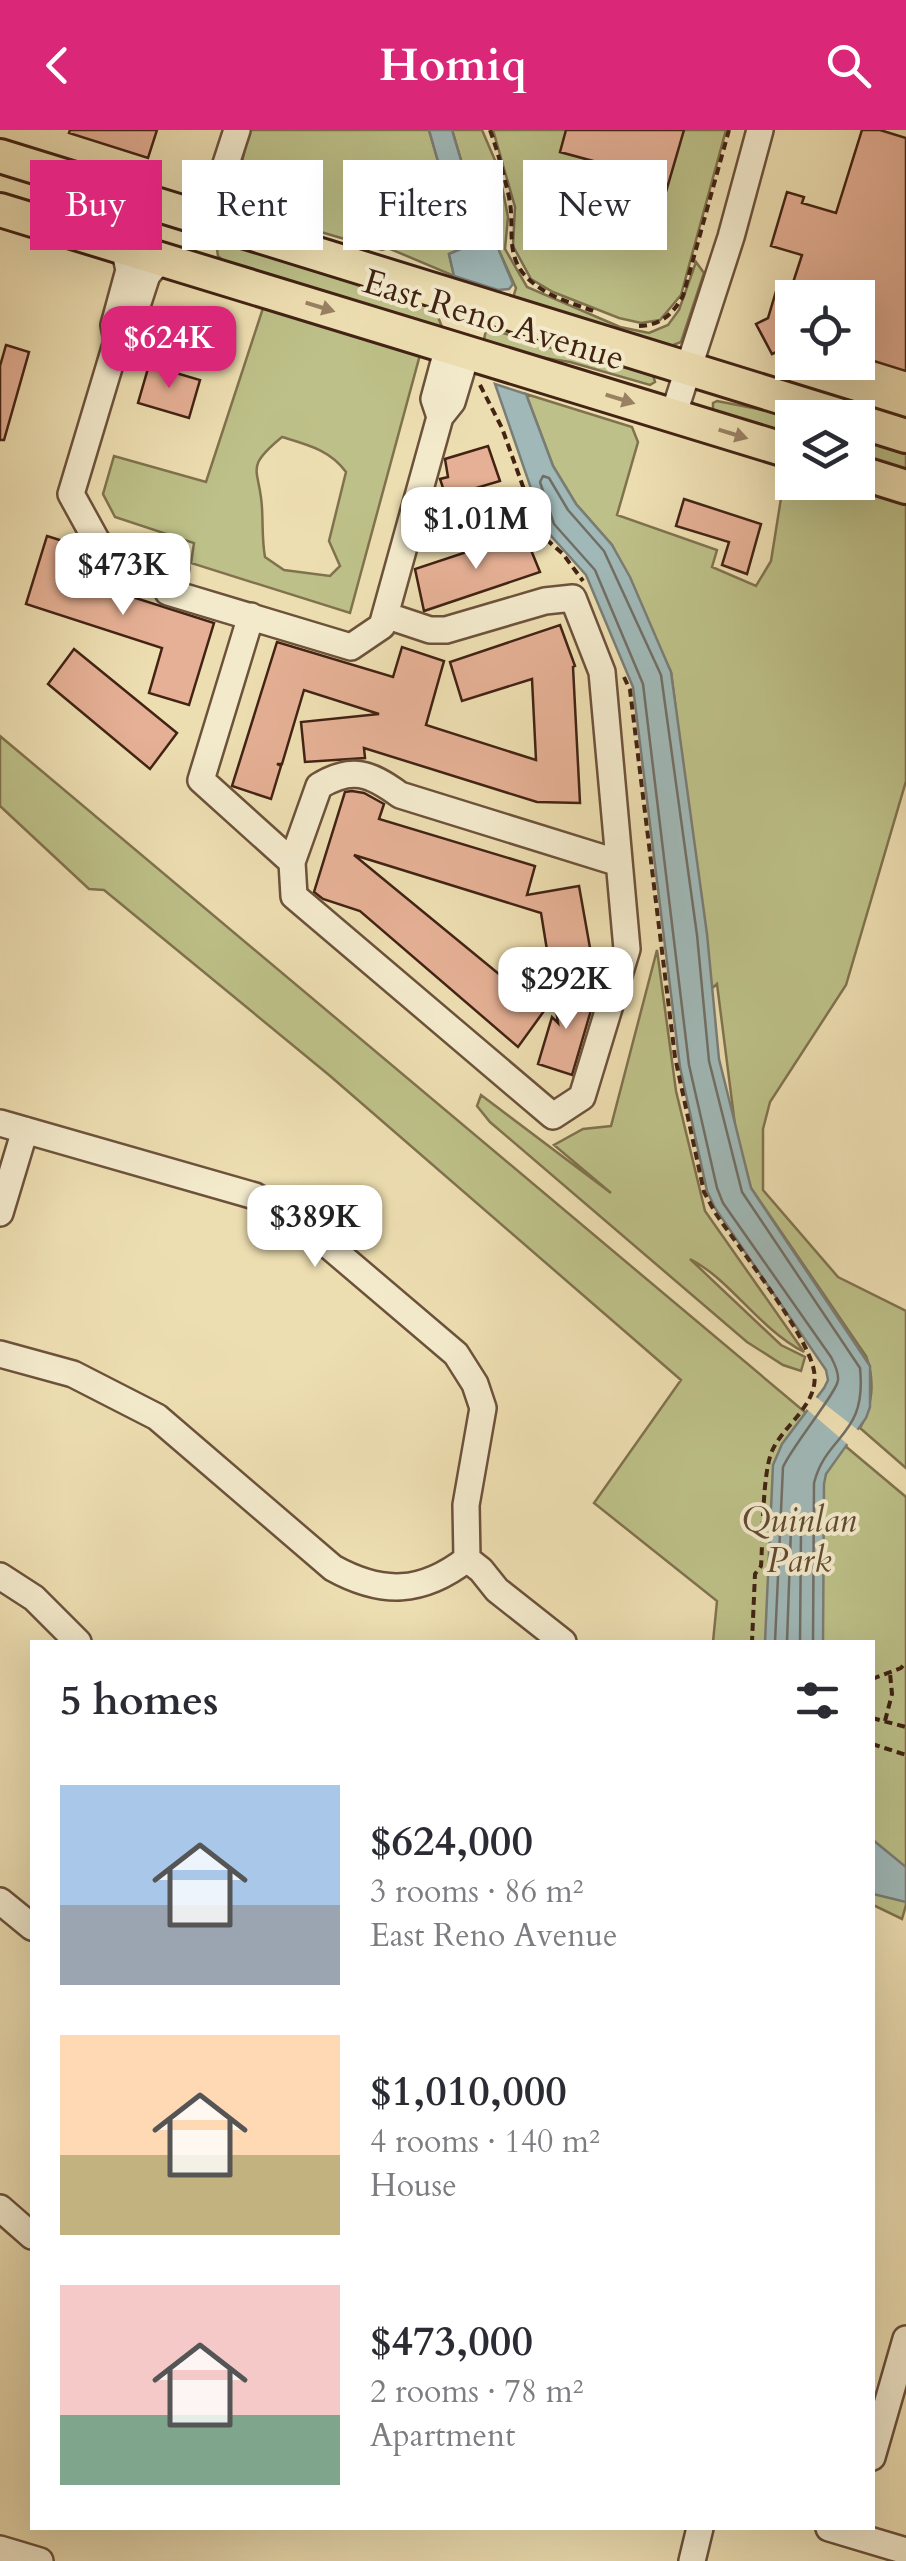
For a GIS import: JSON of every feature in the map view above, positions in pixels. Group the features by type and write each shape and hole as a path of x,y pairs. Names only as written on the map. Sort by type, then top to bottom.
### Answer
{"main road":[{"name":"East Reno Avenue","path":"0,156 30,165"},
{"name":"East Reno Avenue","path":"0,210 30,219"},
{"name":"East Reno Avenue","path":"134,250 463,357 775,447"},
{"path":"193,269 199,250"},
{"name":"East Reno Avenue","path":"308,250 790,400"},
{"path":"463,357 472,301"},
{"path":"875,426 906,436"},
{"path":"875,477 906,487"}],"street":[{"path":"227,160 237,130"},
{"path":"673,416 731,237 760,130"},
{"path":"119,250 129,270 114,326 116,341 71,494 98,545 176,568 168,592 351,647 382,626 440,417 434,399 463,357"},
{"path":"116,341 129,330 147,275 162,258"},
{"path":"385,616 430,630 446,630 545,601 572,598 602,672 619,863 626,948 582,1096 554,1116 294,896 292,862 318,786 348,772 382,782 400,794 619,863"},
{"path":"250,616 201,780 292,862"},
{"path":"0,1213 12,1126 255,1196 302,1224 456,1354 476,1384 483,1408 466,1506 467,1560"},
{"path":"0,1354 73,1374 157,1417 333,1568 359,1582 418,1587 447,1575 467,1560"},
{"path":"467,1560 481,1570 496,1590 560,1640"},
{"path":"0,1576 34,1598 76,1640"},
{"path":"0,1901 30,1925"},
{"path":"0,2208 30,2234"},
{"path":"875,2447 906,2339"},
{"path":"692,2561 700,2530"},
{"path":"847,2530 906,2551"},
{"path":"0,2549 40,2561"}],"path":[{"path":"490,130 510,200 513,258 530,281 549,294 602,314"},
{"path":"631,324 642,327 662,322 683,296 729,130"},
{"path":"463,357 502,428 540,534 581,576 588,592"},
{"path":"622,672 630,690 675,1057 704,1192 805,1344 815,1372 811,1396 773,1448 768,1466 761,1566 755,1574 752,1640"},
{"path":"875,1677 906,1662"},
{"path":"885,1722 892,1694 890,1673"},
{"path":"875,1719 906,1728"},
{"path":"875,1745 906,1755"}],"green space":[{"path":"249,130 429,130 438,160 343,160 343,239 323,233 323,160 242,160"},
{"path":"452,130 482,130 495,160 461,160"},
{"path":"493,130 726,130 681,295 660,320 641,323 553,292 531,279 513,246 515,207"},
{"path":"503,192 508,217 505,249 527,287 620,327 649,333 668,325 679,310 696,262 704,273 681,342 663,349 512,301 516,288 499,250 503,250"},
{"path":"217,250 250,250 419,298 438,317 442,327 439,332 226,264"},
{"path":"393,250 458,250 449,254 454,276"},
{"path":"265,302 421,351 350,613 191,563 194,543 115,517 103,494 114,456 206,482","holes":["282,437 326,453 346,472 329,541 340,566 330,576 284,570 265,557 257,469 262,456"]},
{"path":"486,330 571,354 635,362 653,375 655,382 650,385 570,362 483,344"},
{"path":"526,394 632,427 638,442 617,515 717,550 712,567 756,586 771,561 781,500 875,500 875,493 906,502 906,781 846,985 770,1102 763,1129 763,1190 838,1277 906,1311 906,1468 860,1428 871,1393 866,1356 751,1188 736,1133 717,984 711,989 671,672 612,545 576,504 553,466"},
{"path":"713,403 775,412 775,434 713,412"},
{"path":"875,437 906,447 906,474 875,465"},
{"name":"Quinlan Park","path":"0,736 906,1497 906,1905 902,1919 875,1906 875,1640 713,1640 717,1601 594,1503 681,1380 329,1075 104,890 89,889 0,806"},
{"path":"657,950 676,1091 705,1211 804,1352 690,1259 781,1345 805,1357 801,1371 783,1365 747,1342 490,1122 477,1106 481,1095 611,1193 554,1145 583,1129 611,1126"}],"water":[{"path":"429,130 452,130 461,160 438,160"},
{"path":"458,250 499,250 513,284 509,289 498,290 454,276 449,254"},
{"path":"495,384 526,394 553,466 576,504 612,545 671,672 707,934 719,1059 751,1188 870,1366 870,1407 866,1418 826,1474 824,1484 823,1640 765,1640 773,1465 782,1444 824,1388 828,1380 826,1370 707,1191 680,1067 633,687 586,575 545,529"},
{"path":"875,1842 906,1867 906,1902 875,1894"}],"pier":[{"path":"812,1394 863,1434 853,1449 803,1406"}],"building":[{"path":"157,130 148,158 69,133"},
{"path":"566,130 684,130 667,188 667,160 589,160 560,152"},
{"path":"862,130 880,130 906,138 906,371 875,361 875,280 794,280 802,255 771,246 787,192 804,197 802,203 836,213"},
{"path":"775,295 772,354 756,324 768,318"},
{"path":"6,345 29,352 4,440 0,440 0,366"},
{"path":"149,365 200,380 189,418 138,403"},
{"path":"488,446 500,481 446,497 440,479 448,477 445,459"},
{"path":"684,499 761,524 747,574 722,565 729,542 676,526"},
{"path":"524,533 540,572 424,611 415,569"},
{"path":"47,536 82,547 86,555 79,580 214,623 189,705 149,693 162,648 26,604"},
{"path":"560,625 575,666 580,803 537,802 364,748 365,758 305,762 301,722 379,714 304,690 282,764 277,764 281,766 271,799 232,786 277,642 393,677 402,647 444,661 426,725 536,760 532,679 462,701 450,662"},
{"path":"74,649 177,733 150,769 48,684"},
{"path":"352,791 384,804 379,819 535,866 527,895 579,886 595,976 552,981 541,913 354,855 544,1011 518,1047 360,911 323,899 314,892 345,792"},
{"path":"559,990 594,1000 572,1075 538,1064 552,1017 558,1023 555,1003"}]}
